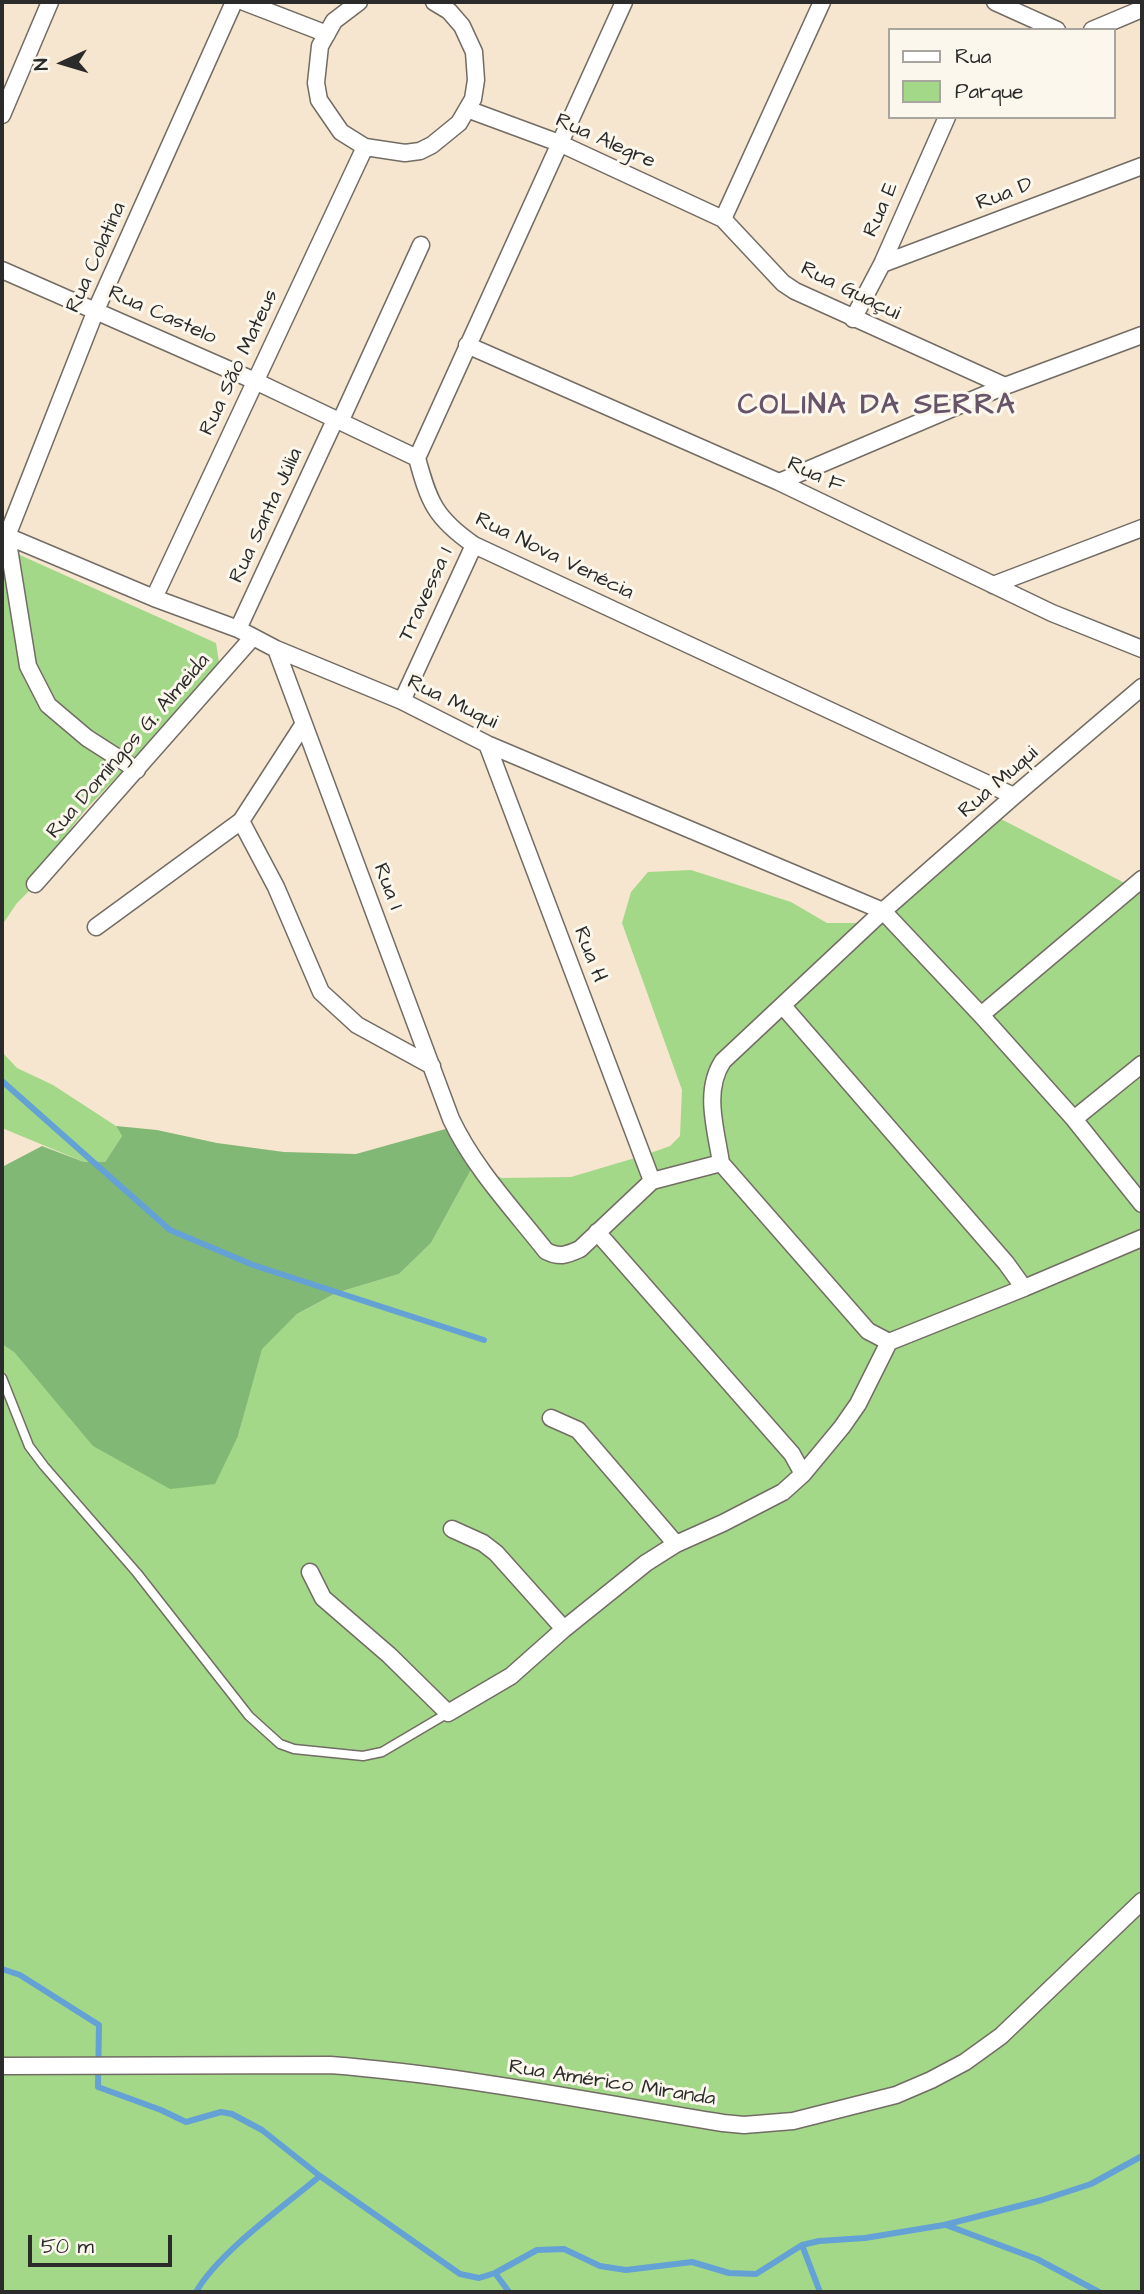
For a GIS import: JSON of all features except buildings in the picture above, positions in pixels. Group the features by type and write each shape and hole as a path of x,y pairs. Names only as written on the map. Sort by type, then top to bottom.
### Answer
{"street":[{"path":"2,115 50,2"},
{"name":"Rua Colatina","path":"4,535 96,310 234,2"},
{"path":"244,2 327,34"},
{"path":"359,2 334,21 320,46 316,83 320,100 341,132 365,148 405,153 420,151 432,145 459,123 473,99 477,80 474,52 462,26 449,12 434,2"},
{"path":"417,458 624,2"},
{"path":"723,219 822,2"},
{"path":"995,2 1053,28"},
{"path":"1097,28 1142,9"},
{"name":"Rua Alegre","path":"467,109 559,143 723,219"},
{"name":"Rua E","path":"853,319 882,264 946,119"},
{"name":"Rua São Mateus","path":"154,598 365,148"},
{"name":"Rua D","path":"882,264 1142,166"},
{"name":"Rua Guaçui","path":"723,219 783,284 807,298 1005,386"},
{"name":"Rua Santa Júlia","path":"238,629 421,246"},
{"name":"Rua Castelo","path":"2,270 255,381 417,458"},
{"path":"779,482 1005,386 1142,335"},
{"name":"Rua F","path":"467,345 779,482 1052,613 1142,649"},
{"name":"Rua Nova Venécia","path":"417,458 432,504 442,520 474,545 1014,796"},
{"path":"993,585 1142,528"},
{"path":"4,535 28,666 48,705 87,738 137,771"},
{"name":"Rua Muqui","path":"4,535 154,598 238,629 276,649 402,701 487,744 883,911"},
{"name":"Travessa 1","path":"402,701 474,545"},
{"name":"Rua Domingos G. Almeida","path":"35,884 253,637"},
{"name":"Rua I","path":"276,649 461,1140 546,1251 565,1256 580,1249 597,1232"},
{"name":"Rua Muqui","path":"721,1163 712,1085 715,1073 723,1061 883,911 1142,687"},
{"path":"96,927 241,821 303,725"},
{"name":"Rua H","path":"487,744 652,1181"},
{"path":"241,821 275,887 321,992 357,1025 432,1066"},
{"path":"981,1015 1142,879"},
{"path":"883,911 1074,1119 1142,1204"},
{"path":"783,1006 1006,1263 1024,1288"},
{"path":"1074,1119 1142,1064"},
{"path":"803,1474 792,1454 597,1232 652,1181 721,1163 868,1331 889,1342"},
{"path":"310,1572 323,1598 448,1713 511,1676 646,1563 676,1544 783,1492 803,1474 842,1427 858,1404 889,1342 1142,1238"},
{"path":"551,1418 578,1430 676,1544"},
{"path":"452,1529 483,1543 496,1553 564,1629"},
{"name":"Rua Américo Miranda","path":"2,2066 330,2065 439,2077 723,2123 744,2125 793,2121 896,2095 965,2062 1001,2036 1142,1900"}],"lane":[{"path":"2,1378 29,1446 44,1466 137,1573 249,1716 280,1744 294,1749 372,1755 382,1752 448,1713"}],"green space":[{"path":"2,547 216,643 219,662 181,710 86,809 43,865 32,888 17,903 2,925"},
{"path":"999,818 1142,892 1142,2292 2,2292 2,1344 15,1353 238,1436 261,1349 297,1314 336,1293 399,1274 431,1243 473,1166 502,1178 571,1177 670,1146 680,1136 682,1090 622,923 631,892 648,872 691,870 791,902 827,923 863,923"},
{"path":"2,1052 17,1068 53,1085 116,1126 122,1136 105,1162 84,1162 2,1128"},
{"path":"116,1126 157,1130 217,1143 284,1152 356,1154 449,1128 473,1166 431,1243 399,1274 336,1293 297,1314 262,1349 238,1436 215,1484 170,1489 93,1446 15,1353 2,1344 2,1167 42,1146 84,1162 105,1162 122,1136"}],"waterway":[{"path":"2,1081 170,1230 253,1265 484,1340"},
{"path":"2,1969 20,1975 99,2025 98,2087 186,2122 221,2112 232,2114 262,2130 320,2176 460,2274 479,2278 495,2273 537,2250 564,2249 600,2266 626,2270 692,2262 729,2273 756,2274 802,2245 944,2225 1042,2200 1091,2184 1142,2156"},
{"path":"196,2292 235,2246 320,2176"},
{"path":"946,2225 1037,2259 1099,2292"},
{"path":"802,2245 820,2292"},
{"path":"495,2273 509,2292"}],"district":[{"name":"COLINA DA SERRA","path":"877,407"}]}
